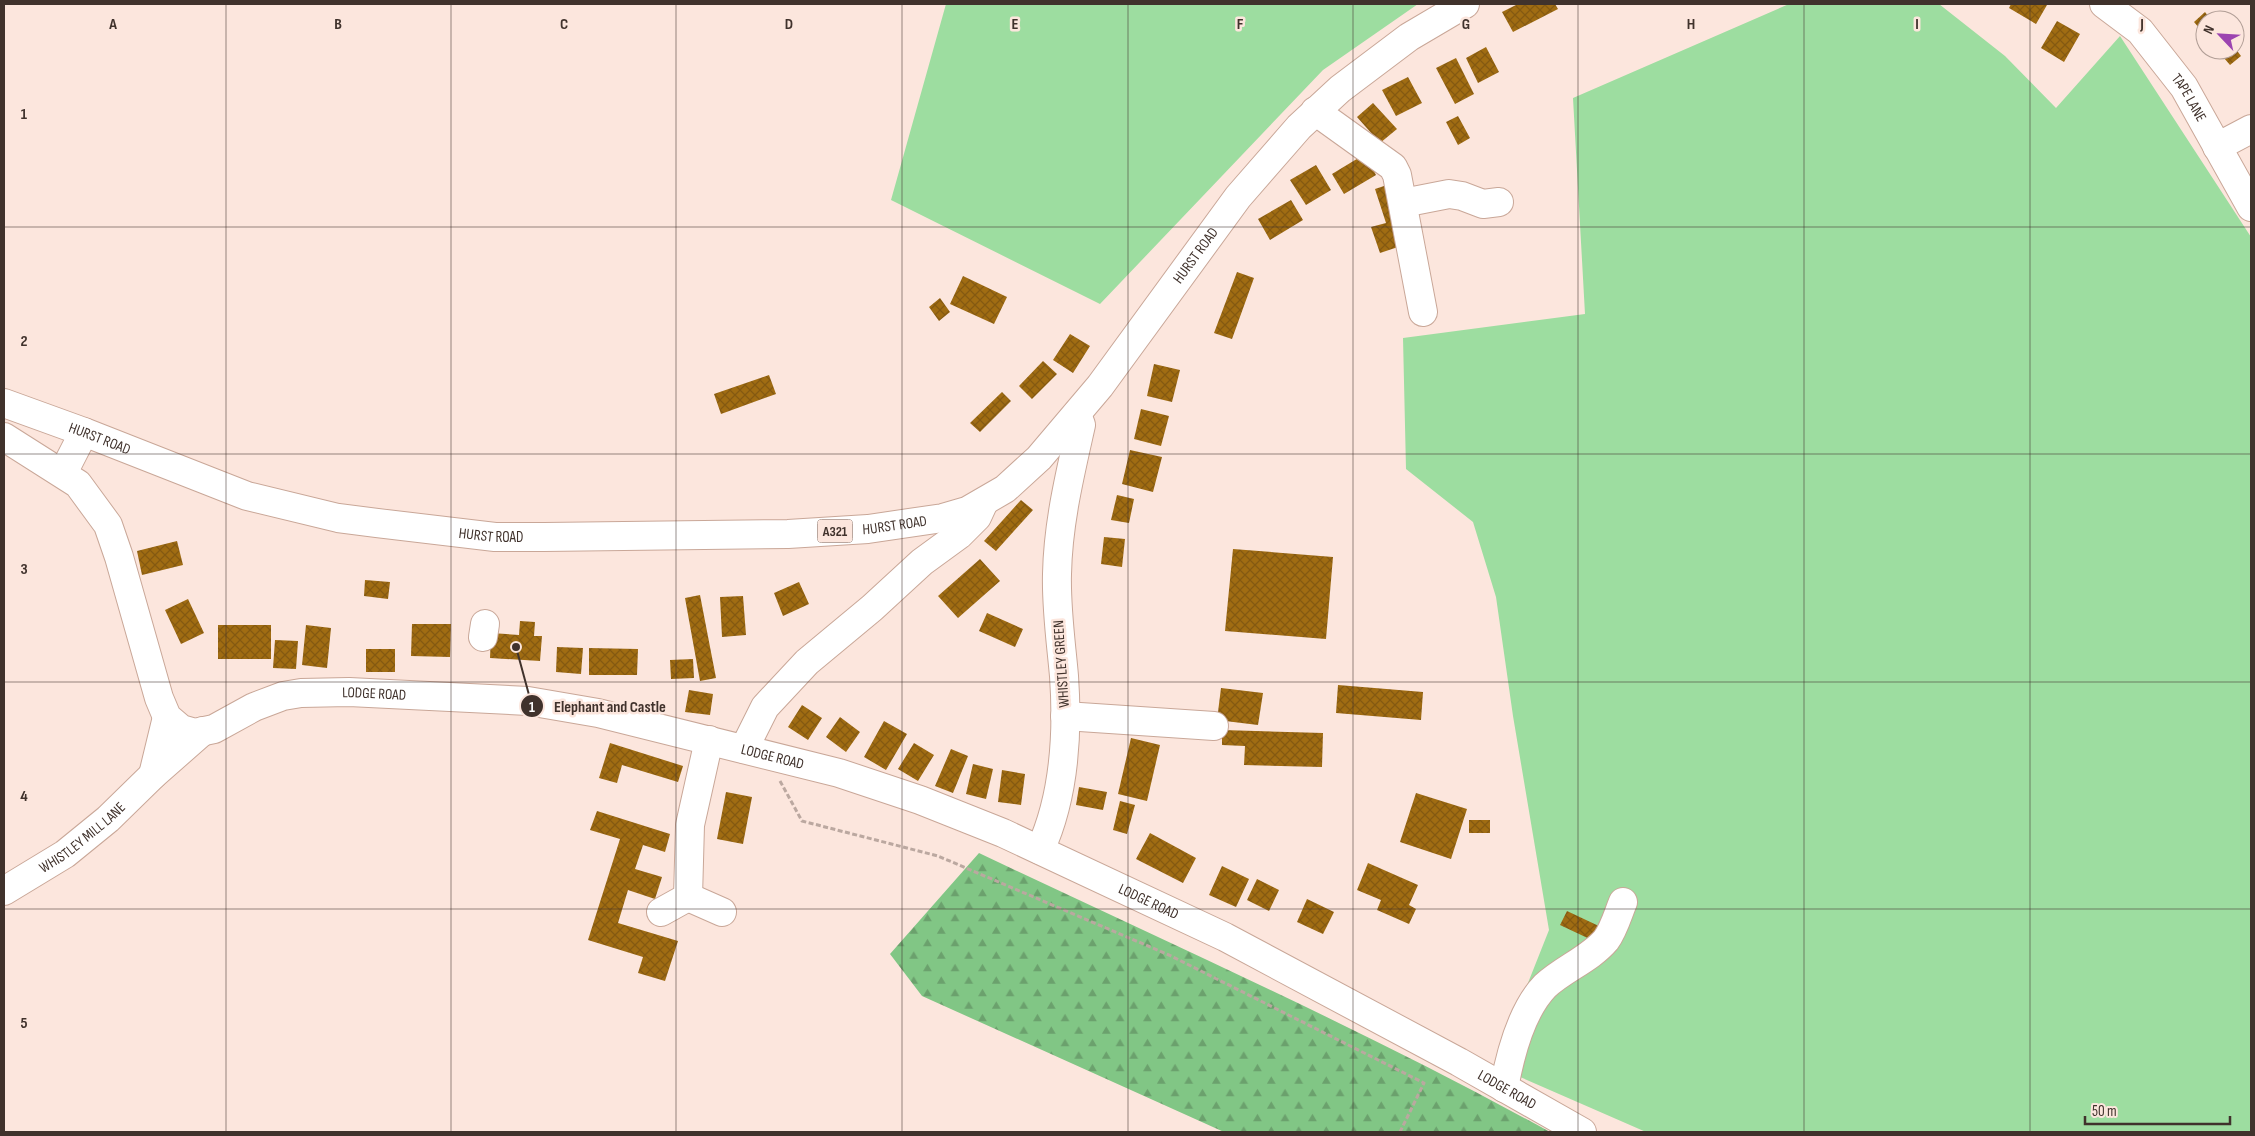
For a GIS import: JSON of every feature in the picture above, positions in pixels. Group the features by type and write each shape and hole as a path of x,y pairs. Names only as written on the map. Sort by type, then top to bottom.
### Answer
{"main road":[{"name":"HURST ROAD","path":"4,403 84,432 247,496 338,518 495,537 788,534 913,523 967,511 1005,489 1039,458 1100,386 1238,198 1281,147 1315,111 1340,89 1410,37 1465,4"},
{"name":"TAPE LANE","path":"2104,4 2140,32 2184,87 2251,208"},
{"path":"1315,111 1392,167 1397,175 1423,312"},
{"path":"2217,147 2251,129"},
{"path":"1403,203 1449,194 1462,196 1483,204 1499,202"},
{"name":"WHISTLEY GREEN","path":"1040,850 1056,808 1065,716 1057,573 1069,475 1081,425 1077,414"},
{"path":"62,473 84,432"},
{"path":"4,437 78,484 108,525 119,556 159,698 167,717 180,729 195,733 203,731"},
{"path":"1039,458 1069,475"},
{"path":"754,752 765,707 807,662 872,608 922,562 959,536 977,517 984,502"},
{"path":"913,523 922,562"},
{"name":"LODGE ROAD","path":"203,731 214,729 233,716 283,696 301,693 349,692 528,701 598,713 754,752 804,762 920,800 1003,833 1226,937 1582,1132"},
{"path":"1065,716 1214,726"},
{"path":"153,775 167,717"},
{"name":"WHISTLEY MILL LANE","path":"4,891 65,854 108,820 153,775 203,731"},
{"path":"688,897 690,825 709,740"},
{"path":"688,897 722,912"},
{"path":"662,912 688,897"},
{"path":"1504,1088 1511,1051 1530,1007 1544,987 1605,940 1615,923 1623,902"}],"path":[{"path":"754,752 802,822 938,856 1169,954 1424,1083 1400,1132"}],"green space":[{"path":"946,4 1418,4 1323,70 1100,304 891,200"},
{"path":"1789,4 1939,4 2005,56 2056,108 2120,36 2251,237 2251,1132 1646,1132 1495,1066 1549,930 1513,716 1496,597 1473,522 1406,469 1403,338 1585,314 1573,98"},
{"path":"979,853 1339,1023 1480,1094 1550,1132 1224,1132 922,996 890,954"}],"building":[{"path":"1518,4 1555,4 1558,9 1513,32 1502,12"},
{"path":"2011,4 2047,5 2036,24 2009,8"},
{"path":"2057,21 2080,34 2064,62 2041,48"},
{"path":"1486,47 1499,72 1478,83 1466,58"},
{"path":"1456,58 1474,94 1455,104 1436,68"},
{"path":"2226,60 2236,60 2230,65"},
{"path":"1408,77 1422,103 1396,116 1382,90"},
{"path":"1373,103 1397,129 1380,143 1357,117"},
{"path":"1458,116 1470,138 1458,145 1446,122"},
{"path":"1365,154 1376,175 1344,194 1332,174"},
{"path":"1316,165 1331,190 1306,205 1290,180"},
{"path":"1387,185 1407,244 1380,253 1371,227 1386,223 1375,189"},
{"path":"1291,200 1303,220 1270,240 1258,219"},
{"path":"1237,272 1254,278 1232,339 1214,333"},
{"path":"963,276 1007,297 994,324 950,304"},
{"path":"940,298 950,312 939,321 929,307"},
{"path":"1070,334 1090,346 1073,373 1053,360"},
{"path":"1043,361 1057,374 1032,399 1019,386"},
{"path":"1154,364 1180,370 1172,402 1147,396"},
{"path":"769,375 776,394 721,414 714,394"},
{"path":"1002,392 1011,401 980,432 970,423"},
{"path":"1141,409 1169,416 1161,446 1134,439"},
{"path":"1130,450 1162,457 1153,492 1122,484"},
{"path":"1117,495 1134,499 1129,523 1111,520"},
{"path":"1021,500 1033,510 996,551 984,541"},
{"path":"1104,537 1125,539 1122,567 1101,564"},
{"path":"177,541 183,565 142,575 137,551"},
{"path":"1233,549 1333,557 1326,639 1225,631"},
{"path":"980,559 1000,581 958,618 938,596"},
{"path":"365,580 390,582 388,599 364,596"},
{"path":"799,582 809,604 783,616 774,593"},
{"path":"700,595 716,678 700,681 685,598"},
{"path":"743,596 746,635 722,637 720,597"},
{"path":"188,599 204,633 181,644 165,610"},
{"path":"987,613 1023,629 1015,647 979,631"},
{"path":"520,621 535,622 534,636 542,636 540,661 490,658 491,633 519,635"},
{"path":"412,624 451,624 450,657 411,656"},
{"path":"218,625 271,625 271,659 218,659"},
{"path":"306,625 331,628 327,668 302,665"},
{"path":"275,640 298,641 296,669 273,668"},
{"path":"557,647 583,648 581,674 556,672"},
{"path":"589,648 638,649 637,675 589,675"},
{"path":"366,649 395,649 395,672 366,672"},
{"path":"693,659 694,678 671,679 670,660"},
{"path":"1338,685 1423,692 1421,720 1336,713"},
{"path":"1221,688 1263,693 1258,725 1217,720"},
{"path":"689,690 713,694 710,715 685,712"},
{"path":"802,705 822,718 808,740 788,727"},
{"path":"840,717 860,732 846,752 826,737"},
{"path":"884,721 907,734 886,770 864,757"},
{"path":"1222,730 1323,733 1322,767 1244,765 1245,746 1222,745"},
{"path":"1131,738 1160,745 1147,801 1118,794"},
{"path":"610,743 683,766 678,782 622,765 617,783 599,778"},
{"path":"914,743 934,755 918,781 898,769"},
{"path":"951,749 968,756 953,793 935,786"},
{"path":"973,764 993,769 986,799 966,794"},
{"path":"1002,770 1025,774 1021,805 998,802"},
{"path":"1079,787 1107,792 1103,810 1076,805"},
{"path":"726,792 752,797 743,844 717,839"},
{"path":"1416,793 1467,809 1451,859 1400,842"},
{"path":"1120,801 1135,805 1127,834 1113,830"},
{"path":"597,811 670,834 665,852 643,845 635,869 662,877 655,899 628,890 618,923 678,941 665,981 638,973 643,957 588,940 620,839 590,830"},
{"path":"1469,820 1490,820 1490,833 1469,833"},
{"path":"1150,833 1196,858 1183,883 1136,859"},
{"path":"1368,863 1418,885 1409,905 1416,909 1409,924 1377,910 1381,900 1357,890"},
{"path":"1222,866 1249,879 1236,907 1209,895"},
{"path":"1257,879 1279,890 1269,911 1247,900"},
{"path":"1307,899 1334,912 1323,934 1297,922"},
{"path":"1567,911 1603,928 1596,942 1560,925"}],"place":[{"name":"Elephant and Castle","path":"516,647"}]}
